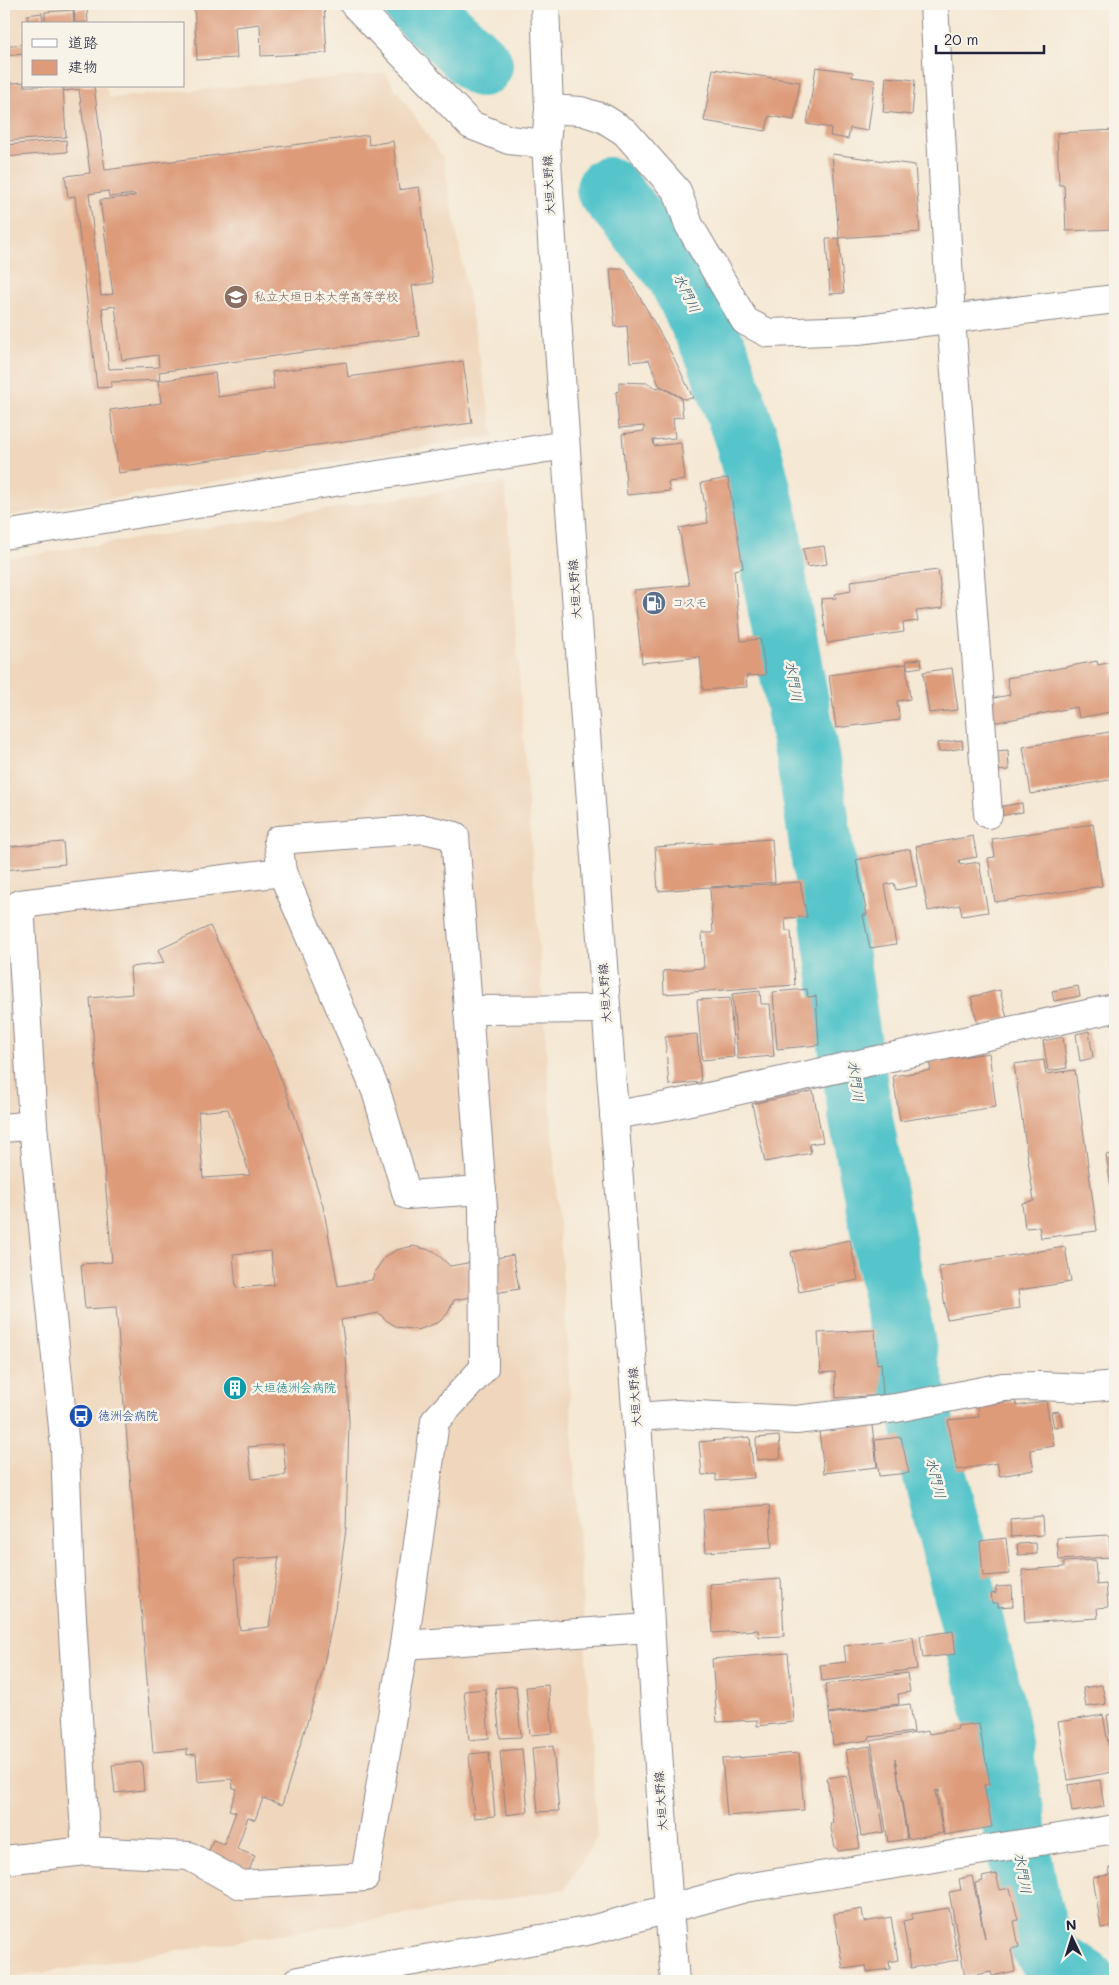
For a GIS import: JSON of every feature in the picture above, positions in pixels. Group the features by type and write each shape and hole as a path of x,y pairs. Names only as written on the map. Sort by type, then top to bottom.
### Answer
{"street":[{"path":"354,4 471,125 510,140 546,144"},
{"name":"大垣大野線","path":"546,4 549,109 546,144 564,445 637,1417 649,1628 669,1910 676,1981"},
{"path":"934,4 951,318 988,814"},
{"path":"549,109 581,111 602,118 625,132 677,191 689,225 744,321 768,334 858,330 1115,299"},
{"path":"4,535 564,445"},
{"path":"4,1860 86,1851 189,1856 242,1886 365,1877 404,1645 435,1421 484,1368 482,1190 455,836 424,829 278,840 282,872 376,1091 407,1195 482,1190"},
{"path":"86,1851 70,1584 65,1448 33,1126 20,904 282,872"},
{"path":"614,1115 667,1106 1115,1008"},
{"path":"468,1010 606,1009"},
{"path":"4,1128 33,1126"},
{"path":"637,1417 677,1414 796,1420 896,1408 1003,1387 1084,1388 1115,1385"},
{"path":"404,1645 649,1628"},
{"path":"298,1981 587,1931 745,1888 1115,1828"}],"shaded area":[{"name":"私立大垣日本大学高等学校","path":"70,4 77,22 22,22 22,88 106,88 110,98 385,73 443,158 494,436 4,516 4,6"},
{"path":"505,482 564,1295 597,1837 565,1889 4,1979 4,559"}],"building":[{"path":"194,4 324,4 327,53 261,56 260,24 235,27 237,58 197,60"},
{"path":"87,8 88,22 75,22 74,9"},
{"path":"73,10 74,22 45,22 45,12"},
{"path":"42,13 43,22 28,22 27,15"},
{"path":"22,44 22,54 4,56 4,46"},
{"path":"816,67 853,72 852,77 875,80 868,131 850,128 848,139 830,136 831,128 807,124"},
{"path":"713,69 800,82 794,120 769,116 766,131 704,121"},
{"path":"886,77 915,80 912,115 883,112"},
{"path":"22,82 22,88 63,88 66,137 4,141 4,84"},
{"path":"64,88 94,88 105,170 368,135 369,145 393,141 399,190 419,187 433,283 412,286 419,336 159,372 160,380 111,382 111,387 97,388 75,196 68,197 65,176 90,173 79,89 64,91","holes":["108,191 109,197 135,194 135,196 100,200 113,294 101,296 89,194","115,306 122,360 158,355 159,367 109,369 102,308"]},
{"path":"1115,130 1115,229 1066,231 1064,185 1059,185 1057,133"},
{"path":"66,140 67,152 4,157 4,145"},
{"path":"832,154 915,165 920,232 839,238"},
{"path":"839,238 844,293 830,294 826,239"},
{"path":"610,269 624,269 674,358 693,398 684,399 659,385 649,360 630,362 627,326 615,327"},
{"path":"463,361 472,423 119,473 110,410 161,403 158,381 215,373 218,397 274,389 272,372 346,362 348,377"},
{"path":"619,382 648,383 655,388 661,387 681,398 683,417 673,418 675,438 653,440 654,446 681,443 685,480 668,482 670,491 627,495 622,434 644,431 644,426 619,428 616,392 619,391"},
{"path":"728,478 743,568 734,570 741,641 760,639 766,675 746,676 747,687 703,690 700,657 642,663 634,590 689,585 679,528 708,523 701,483"},
{"path":"824,546 827,564 807,567 803,549"},
{"path":"938,570 943,608 916,611 918,621 903,623 904,632 827,643 821,599 836,598 835,594 851,591 850,581"},
{"path":"921,659 922,667 908,669 906,661"},
{"path":"1097,661 1098,665 1112,662 1115,678 1115,711 1079,718 1077,707 992,723 988,699 1010,695 1007,678"},
{"path":"906,664 910,699 897,701 900,720 836,728 829,675"},
{"path":"952,668 958,710 929,713 923,672"},
{"path":"1115,731 1115,779 1031,794 1023,747"},
{"path":"962,740 963,748 939,752 937,743"},
{"path":"1008,750 1009,770 994,771 994,751"},
{"path":"1022,803 1023,812 999,816 997,807"},
{"path":"1093,824 1102,886 995,902 988,858 995,857 992,839"},
{"path":"973,836 977,857 959,860 960,865 979,862 988,912 962,916 960,905 928,911 916,846"},
{"path":"772,839 775,882 658,891 655,847"},
{"path":"63,842 65,864 4,870 4,847"},
{"path":"910,849 917,886 896,890 894,883 885,885 896,944 870,948 863,915 867,915 856,860"},
{"path":"800,882 807,917 785,918 786,931 791,931 795,985 664,994 663,971 704,968 702,933 713,933 710,888"},
{"name":"大垣徳洲会病院","path":"210,926 272,1055 296,1119 323,1206 338,1286 372,1280 375,1271 385,1257 396,1250 413,1246 434,1251 450,1266 513,1255 519,1289 454,1300 448,1313 439,1322 418,1330 397,1327 379,1313 341,1320 346,1354 349,1422 346,1529 335,1609 322,1673 282,1805 263,1798 255,1820 248,1817 237,1849 255,1856 243,1885 202,1869 213,1840 224,1844 236,1812 229,1810 237,1789 233,1788 232,1779 198,1782 196,1754 187,1755 187,1749 153,1752 116,1307 85,1309 81,1264 112,1262 90,998 132,994 130,967 164,963 158,950","holes":["228,1109 250,1175 203,1178 198,1112","271,1251 274,1285 236,1288 233,1254","283,1444 286,1475 252,1479 248,1447","279,1557 269,1627 240,1630 234,1560"]},
{"path":"1078,986 1080,996 1054,1001 1052,991"},
{"path":"807,989 808,997 816,996 819,1045 777,1049 773,992"},
{"path":"1000,990 1007,1018 978,1025 971,997"},
{"path":"760,991 761,1004 770,1004 774,1056 738,1059 732,994"},
{"path":"730,998 734,1057 702,1060 697,1000"},
{"path":"1089,1031 1093,1058 1080,1061 1076,1034"},
{"path":"697,1034 701,1082 669,1085 665,1037"},
{"path":"1063,1037 1067,1068 1048,1071 1043,1041"},
{"path":"989,1053 996,1107 900,1121 893,1076 931,1070 929,1062"},
{"path":"1044,1060 1046,1074 1075,1070 1097,1231 1041,1238 1039,1227 1025,1228 1022,1203 1034,1201 1014,1064"},
{"path":"813,1091 823,1142 809,1144 811,1153 765,1162 752,1104"},
{"path":"1115,1153 1115,1206 1114,1206 1106,1155"},
{"path":"850,1240 858,1280 799,1292 791,1252"},
{"path":"1065,1247 1071,1282 1018,1290 1020,1308 947,1319 939,1267"},
{"path":"875,1330 877,1364 881,1363 883,1395 836,1398 835,1372 821,1373 818,1333"},
{"path":"1015,1401 1017,1406 1046,1401 1054,1446 1030,1450 1034,1470 1000,1476 997,1463 957,1470 948,1420 979,1417 978,1406"},
{"path":"1059,1411 1062,1426 1054,1427 1051,1412"},
{"path":"872,1425 877,1467 824,1473 819,1431"},
{"path":"779,1436 781,1458 757,1460 756,1438"},
{"path":"750,1437 754,1478 716,1481 716,1474 702,1475 699,1442"},
{"path":"901,1437 909,1473 879,1476 875,1440"},
{"path":"769,1505 772,1548 706,1552 703,1510"},
{"path":"1042,1516 1043,1535 1011,1537 1010,1519"},
{"path":"1109,1535 1111,1557 1059,1560 1057,1538"},
{"path":"1006,1538 1010,1574 983,1576 980,1541"},
{"path":"1036,1543 1037,1554 1018,1555 1017,1544"},
{"path":"1095,1560 1097,1585 1106,1584 1108,1607 1097,1608 1098,1618 1025,1623 1022,1570 1064,1567 1064,1562"},
{"path":"781,1579 784,1636 759,1637 758,1630 713,1633 710,1584"},
{"path":"1012,1586 1013,1606 998,1607 998,1603 992,1603 991,1594 996,1593 996,1587"},
{"path":"953,1631 956,1654 923,1658 920,1636"},
{"path":"913,1637 917,1669 822,1681 820,1665 846,1662 844,1646"},
{"path":"788,1653 794,1722 757,1726 757,1720 717,1722 712,1659"},
{"path":"907,1673 910,1692 898,1694 899,1704 829,1713 825,1684"},
{"path":"548,1685 553,1733 530,1735 526,1687"},
{"path":"1102,1685 1106,1704 1086,1707 1083,1688"},
{"path":"516,1686 521,1737 500,1738 495,1688"},
{"path":"485,1689 489,1738 469,1740 464,1691"},
{"path":"910,1704 914,1732 869,1737 870,1740 833,1745 829,1714"},
{"path":"1115,1714 1115,1759 1114,1760 1107,1715"},
{"path":"1103,1715 1113,1772 1068,1780 1058,1722"},
{"path":"979,1724 990,1784 984,1785 992,1827 944,1835 937,1792 940,1792 939,1790 935,1791 943,1833 908,1839 895,1758 907,1839 888,1842 871,1741 928,1731 929,1734 958,1729 957,1726"},
{"path":"553,1746 559,1811 538,1812 532,1748"},
{"path":"870,1746 884,1832 861,1836 846,1750"},
{"path":"522,1749 528,1812 506,1815 500,1751"},
{"path":"489,1752 495,1816 474,1818 469,1754"},
{"path":"799,1753 804,1810 727,1816 722,1759"},
{"path":"142,1762 144,1790 115,1793 112,1765"},
{"path":"847,1775 860,1848 838,1851 835,1848 830,1823 833,1823 827,1778"},
{"path":"1100,1780 1104,1807 1072,1812 1068,1785"},
{"path":"1115,1867 1115,1926 1101,1928 1093,1877 1110,1875 1109,1868"},
{"path":"996,1874 1000,1890 1010,1888 1018,1920 1014,1921 1019,1947 1011,1949 1015,1971 992,1976 991,1972 965,1977 949,1892 961,1890 959,1879 972,1876 985,1938 975,1883 983,1881 982,1877"},
{"path":"949,1908 958,1960 911,1968 903,1921 912,1919 912,1914"},
{"path":"862,1909 864,1922 891,1917 898,1960 889,1962 890,1969 867,1972 866,1966 843,1969 834,1914"}],"waterway":[{"name":"水門川","path":"416,4 481,65"},
{"name":"水門川","path":"608,189 676,270 718,356 747,441 767,522 777,594 812,783 860,1114 909,1372 994,1710 1028,1901 1039,1939 1053,1962 1084,1981"}],"place":[{"name":"私立大垣日本大学高等学校","path":"236,297"},
{"name":"コスモ","path":"654,603"},
{"name":"大垣徳洲会病院","path":"235,1388"},
{"name":"徳洲会病院","path":"81,1416"}]}
